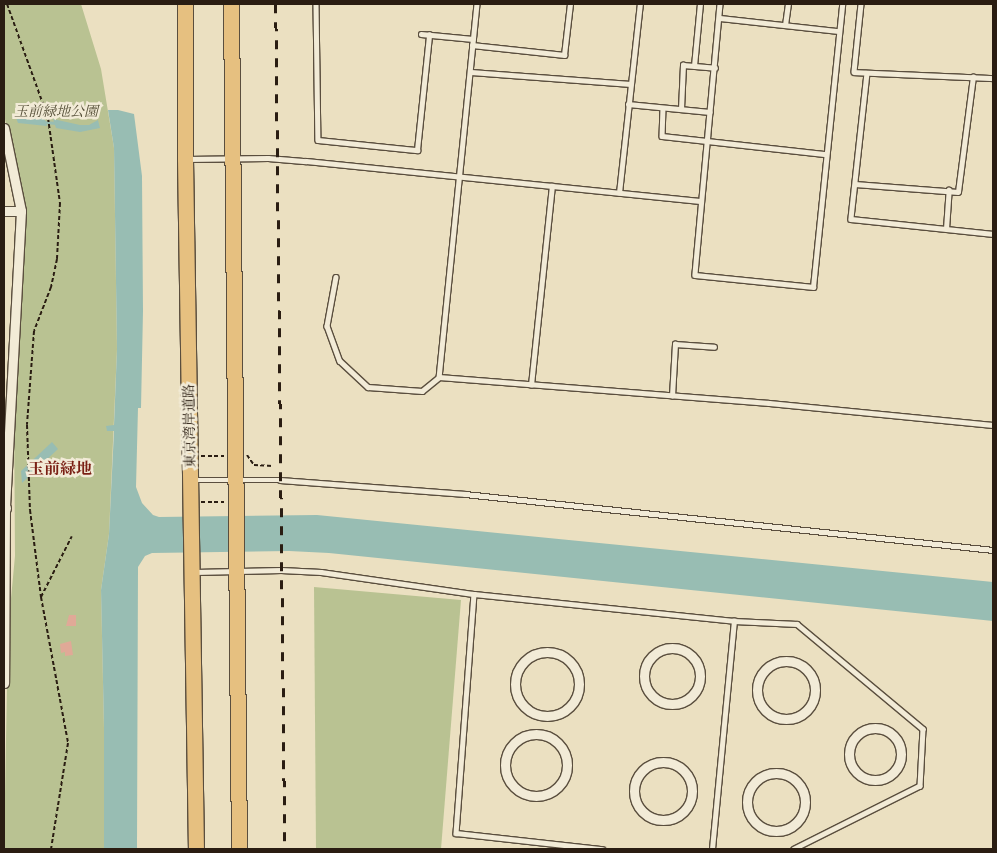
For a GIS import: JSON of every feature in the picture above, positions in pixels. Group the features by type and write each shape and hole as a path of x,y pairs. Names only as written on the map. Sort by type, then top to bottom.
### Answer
{"highway":[{"name":"東京湾岸道路","path":"185,4 185,159 192,502 191,572 196,849"},
{"path":"186,41 191,4"},
{"path":"231,4 240,455 235,480 239,849"}],"street":[{"path":"4,128 21,211 4,508 4,683"},
{"path":"4,211 21,211"},
{"path":"670,648 680,648 693,657 698,665 700,676 694,693 678,704 666,704 650,694 643,677 646,663 652,655 670,648"},
{"path":"546,652 557,654 571,663 579,681 578,692 570,706 561,713 550,716 530,712 522,705 515,691 514,680 523,662 535,654 546,652"},
{"path":"791,661 800,664 810,674 815,683 813,702 799,716 789,719 775,716 763,707 760,701 758,692 760,679 765,670 773,664 791,661"},
{"path":"868,729 886,730 898,740 902,749 901,763 889,777 876,781 867,779 853,769 850,760 852,742 857,735 868,729"},
{"path":"537,734 548,736 557,742 567,759 567,770 559,787 550,793 539,796 520,791 512,784 506,774 505,763 512,746 520,739 537,734"},
{"path":"665,762 675,764 683,770 692,785 692,795 686,808 670,820 660,820 644,813 637,805 634,788 640,772 648,765 665,762"},
{"path":"770,773 782,773 792,776 799,783 806,800 805,810 800,819 793,826 783,830 773,831 763,828 755,822 747,806 751,786 756,780 770,773"}],"lane":[{"path":"316,4 318,140 418,150 429,35"},
{"path":"439,377 478,4"},
{"path":"421,34 564,55 570,4"},
{"path":"619,193 640,4"},
{"path":"694,66 700,4"},
{"path":"720,4 700,201 695,275 814,287 842,4"},
{"path":"785,25 788,4"},
{"path":"861,4 854,72 993,78"},
{"path":"720,18 838,31"},
{"path":"681,109 684,65 715,68"},
{"path":"471,72 631,84"},
{"path":"867,73 851,219 993,234"},
{"path":"855,184 958,192 973,77"},
{"path":"628,104 710,112"},
{"path":"663,108 662,136 707,139 826,154"},
{"path":"185,159 234,158 306,161 700,201"},
{"path":"531,385 552,186"},
{"path":"946,229 948,190"},
{"path":"336,278 327,326 340,360 368,387 422,391 439,377 672,396 993,426"},
{"path":"672,396 675,344 714,347"},
{"path":"191,480 280,480 465,494 993,550"},
{"path":"191,572 321,572 474,594 734,621 797,624 923,729 920,786 794,849"},
{"path":"474,594 456,833 602,849"},
{"path":"712,849 734,621"}],"path":[{"path":"7,4 51,129 60,203 57,259 52,287 34,331 27,425 30,510 41,597 68,743 51,849"},
{"path":"191,457 240,455"},
{"path":"192,502 235,502"},
{"path":"41,597 72,536"}],"green space":[{"name":"玉前緑地公園","path":"4,4 81,4 101,69 114,148 117,349 109,534 101,590 104,849 4,849 8,630 15,556 14,405 23,211 4,114"},
{"path":"314,587 461,600 441,849 316,849"}],"water":[{"path":"108,110 118,110 134,114 142,176 143,311 141,408 138,408 136,487 142,503 153,515 159,517 317,515 993,582 993,621 329,553 289,551 152,553 145,556 138,567 137,849 104,849 101,590 109,534 114,431 107,431 106,426 114,425 117,349 114,148"},
{"path":"15,115 44,117 47,126 18,123"},
{"path":"53,119 80,125 89,125 98,120 100,128 80,132 56,128"},
{"path":"52,442 58,449 22,483 21,471"}],"building":[{"path":"69,615 76,615 76,626 66,626"},
{"path":"71,641 73,655 65,656 65,652 61,653 60,644"}],"waterway":[{"path":"43,122 57,123"}],"railway":[{"path":"276,4 285,849"}],"district":[{"name":"玉前緑地","path":"60,470"}]}
